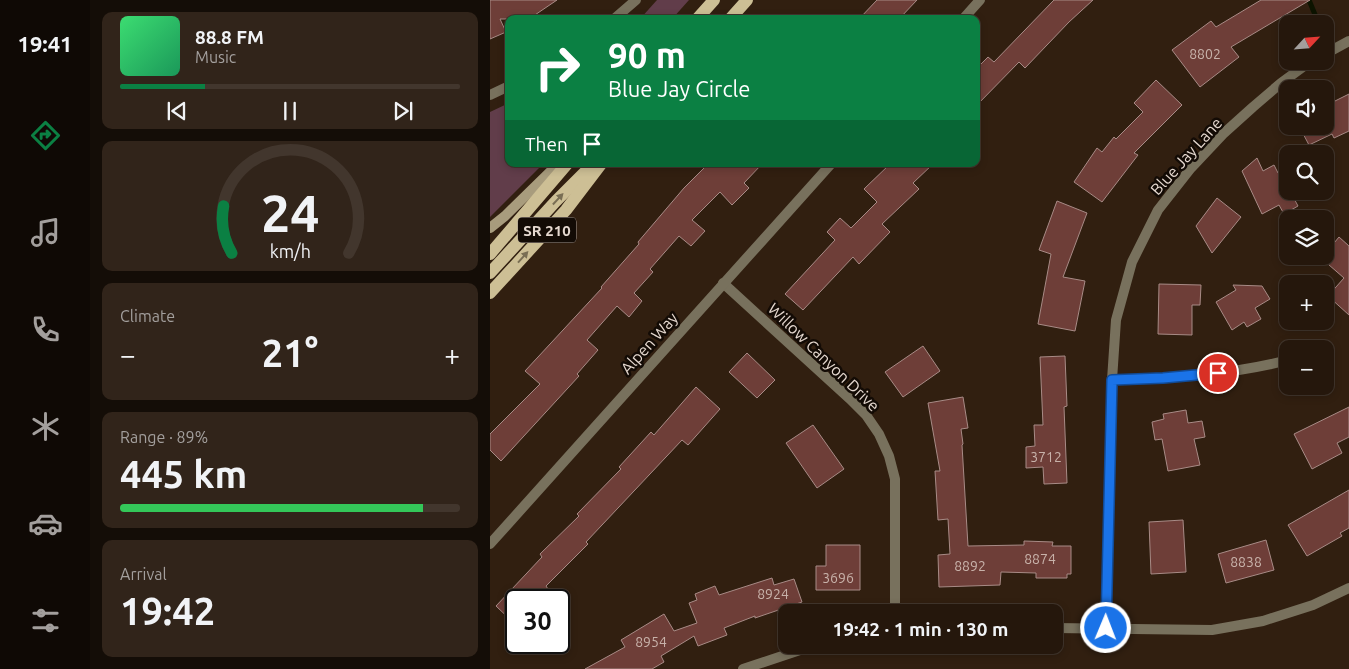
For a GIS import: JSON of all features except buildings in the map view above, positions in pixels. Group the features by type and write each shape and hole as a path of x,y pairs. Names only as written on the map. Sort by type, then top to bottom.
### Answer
{"main road":[{"path":"701,15 714,0"},
{"path":"734,15 747,0"},
{"path":"490,228 505,216 555,167"},
{"name":"SR 210","path":"490,254 564,167"},
{"path":"490,273 590,167"},
{"name":"SR 210","path":"490,293 566,210 599,167"}],"street":[{"path":"619,15 636,0"},
{"path":"967,15 980,0"},
{"path":"1334,50 1349,42"},
{"name":"Blue Jay Lane","path":"1106,628 1112,380 1116,320 1132,262 1158,210 1191,168 1223,134 1281,83 1299,70"},
{"path":"490,95 505,88"},
{"name":"Alpen Way","path":"490,544 828,167"},
{"name":"Willow Canyon Drive","path":"723,283 850,399 866,415 879,434 889,456 895,479 895,604"},
{"path":"1112,380 1218,373 1279,363"},
{"path":"1063,628 1212,630 1271,618 1313,605 1349,588"},
{"path":"743,669 789,654"}],"shaded area":[{"path":"657,0 689,0 676,15 644,15"},
{"path":"505,105 505,167 540,167 490,217 490,112"}],"waterway":[{"path":"1309,0 1315,15"}],"route":[{"path":"1106,628 1112,380 1218,373"}]}
